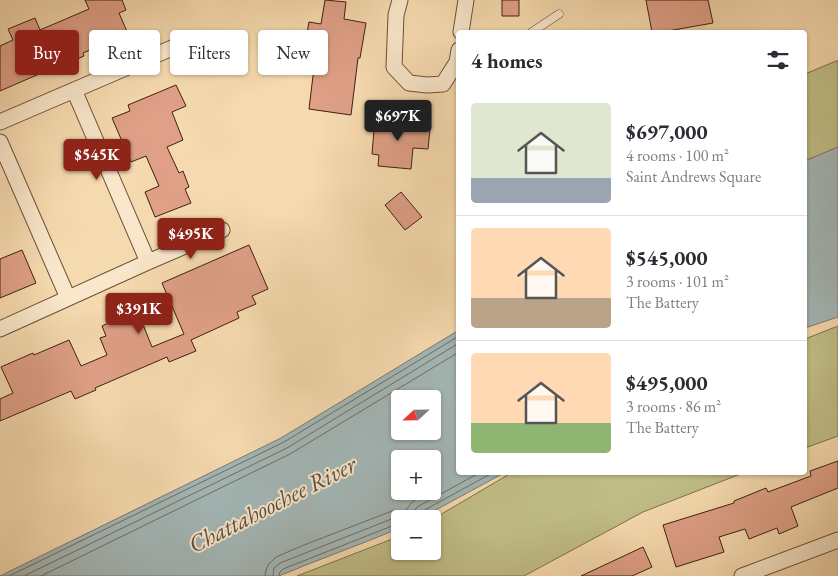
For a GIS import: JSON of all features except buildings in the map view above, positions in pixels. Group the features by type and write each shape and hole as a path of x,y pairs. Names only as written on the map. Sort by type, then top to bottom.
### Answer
{"street":[{"path":"400,0 396,15 394,67 409,82 427,85 442,84 456,63"},
{"path":"461,30 466,0"},
{"path":"0,122 170,49"},
{"path":"74,90 148,262"},
{"path":"0,142 68,298"},
{"path":"0,329 222,230"},
{"path":"742,576 838,540"}],"lane":[{"path":"535,30 559,14"},
{"path":"442,84 456,79"}],"shaded area":[{"path":"838,61 838,147 807,160 807,73"},
{"path":"838,326 838,436 807,447 807,338"},
{"path":"508,475 738,475 643,512 524,576 297,576 391,539 391,560 441,560 441,514"}],"water":[{"path":"838,147 838,317 807,327 807,160"},
{"name":"Chattahoochee River","path":"456,332 456,475 500,475 436,510 391,510 391,532 279,576 0,576 281,438"}]}
